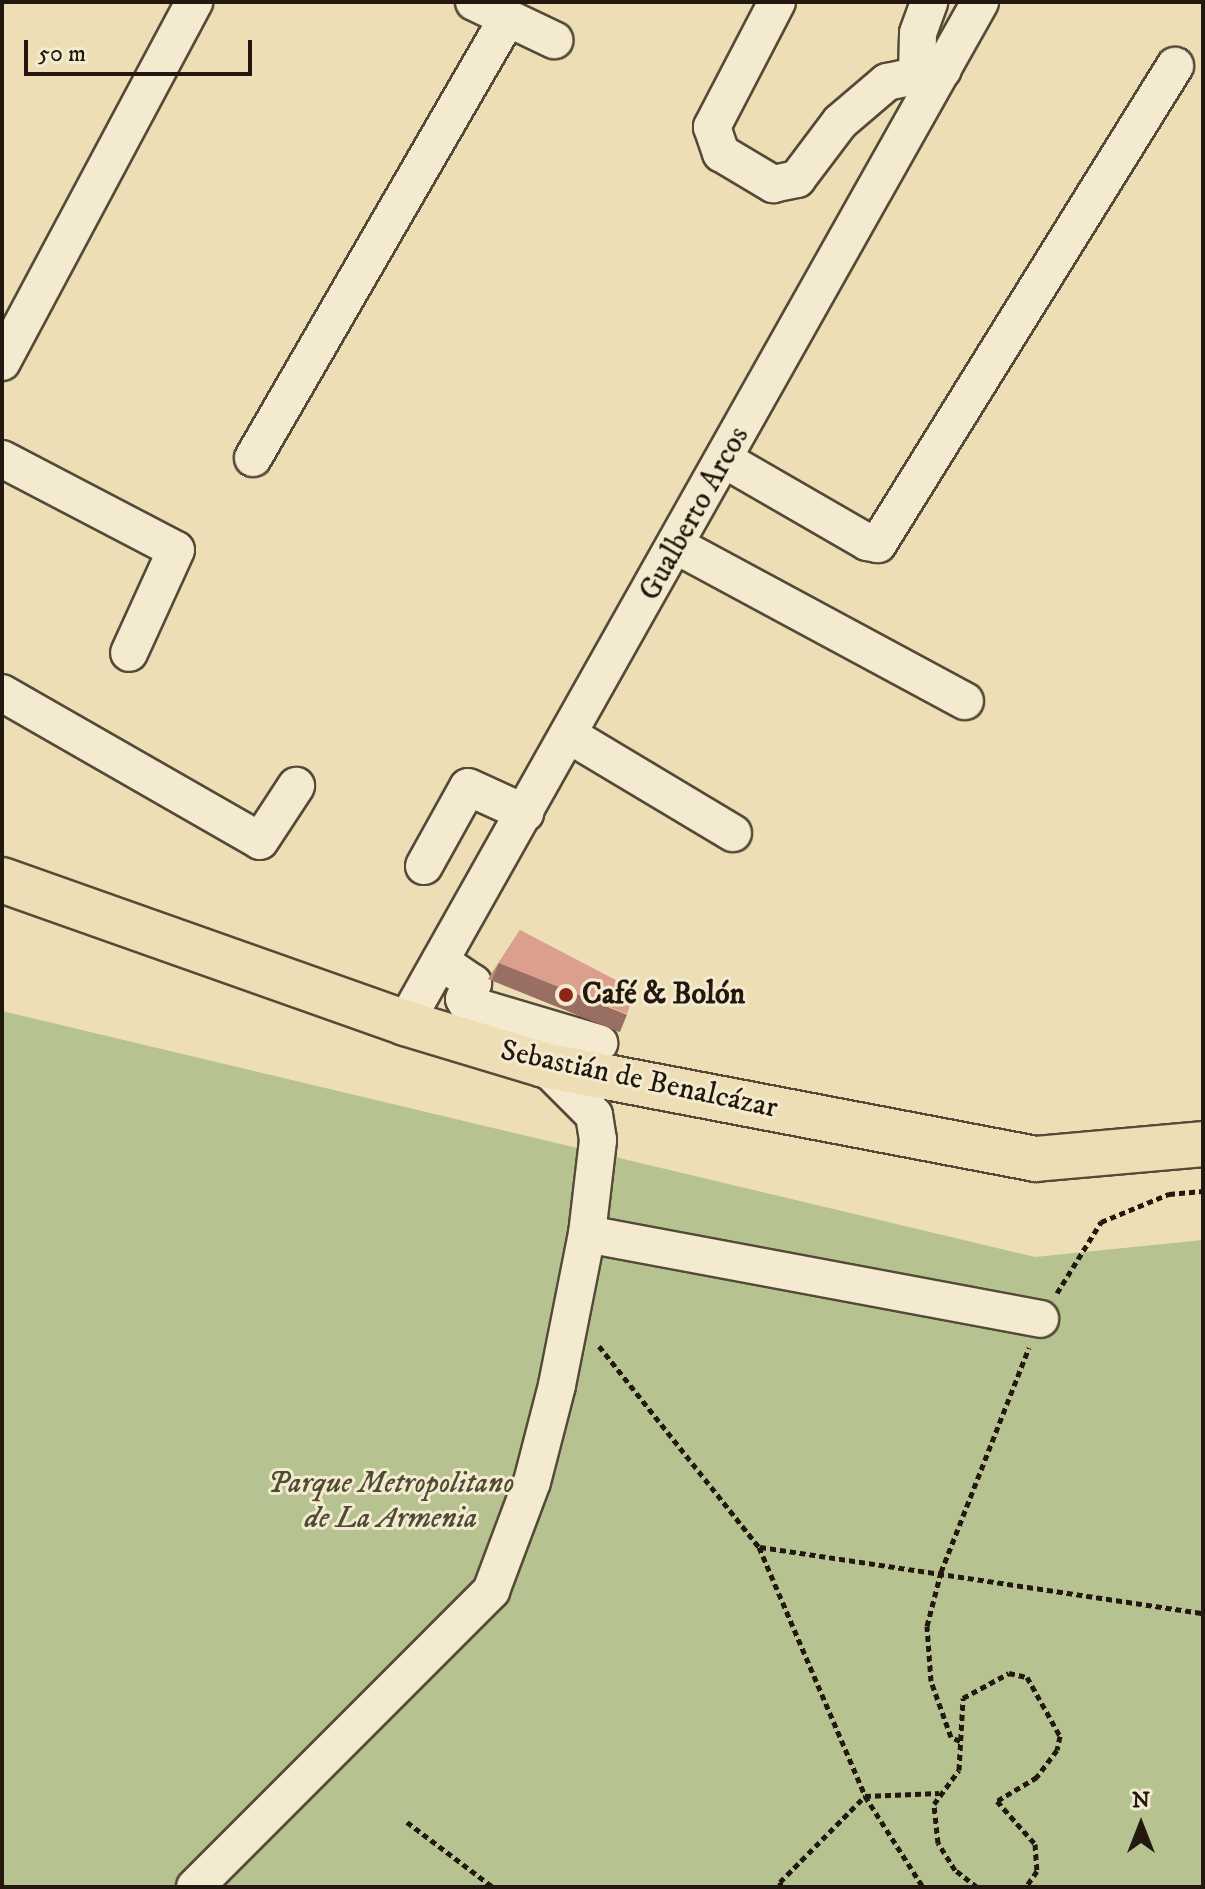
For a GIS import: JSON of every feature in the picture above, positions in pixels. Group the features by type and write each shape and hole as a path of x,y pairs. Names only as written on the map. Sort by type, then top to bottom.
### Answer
{"main road":[{"name":"Sebastián de Benalcázar","path":"2,880 405,1023 544,1065 1036,1159 1203,1144"}],"street":[{"path":"2,362 194,2"},
{"path":"474,2 554,40"},
{"path":"777,2 712,127 721,153 759,177 784,185 797,179 864,98 887,82 930,72 918,33 929,2"},
{"name":"Gualberto Arcos","path":"405,1023 725,460 930,72 980,2"},
{"path":"253,458 507,19"},
{"path":"725,460 867,542 878,544 1175,66"},
{"path":"2,459 176,550 129,653"},
{"path":"677,546 965,701"},
{"path":"6,705 260,841 296,786"},
{"path":"569,735 733,833"},
{"path":"424,866 468,787 525,813"},
{"path":"440,961 473,983 464,999 467,1004 599,1043"},
{"path":"195,1887 491,1591 532,1482 572,1312 587,1234 598,1140 594,1115 544,1065"},
{"path":"587,1234 1040,1319"}],"path":[{"path":"960,1741 951,1737 931,1681 927,1626 941,1572 1040,1319 1101,1222 1169,1194 1203,1191"},
{"path":"572,1312 759,1547 865,1796 923,1887"},
{"path":"759,1547 1203,1613"},
{"path":"977,1887 963,1877 938,1843 934,1804 939,1793 959,1770 963,1698 1009,1673 1027,1677 1055,1720 1060,1736 1045,1767 997,1801 1035,1844 1037,1871 1026,1887"},
{"path":"781,1887 780,1882 865,1796 939,1793"},
{"path":"407,1822 493,1887"},
{"path":"959,1887 963,1877"}],"green space":[{"name":"Parque Metropolitano de La Armenia","path":"2,1011 1035,1257 1203,1240 1203,1887 2,1887"}],"building":[{"path":"520,930 635,990 627,1014 499,963"}],"place":[{"name":"Café & Bolón","path":"566,995"}]}
